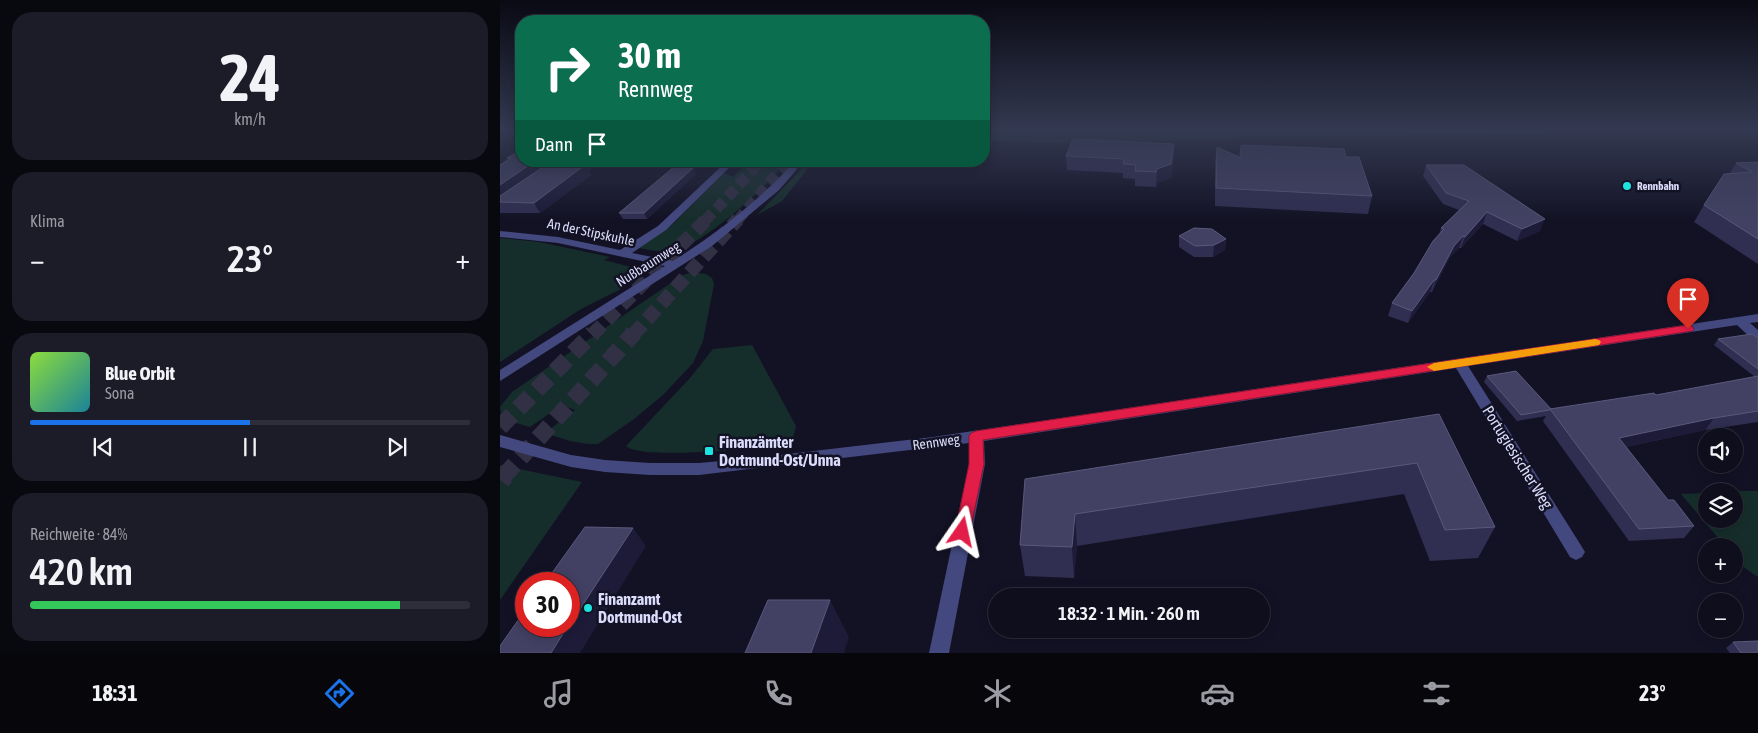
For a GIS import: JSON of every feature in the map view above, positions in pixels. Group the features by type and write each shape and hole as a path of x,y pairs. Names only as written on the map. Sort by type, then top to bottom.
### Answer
{"street":[{"name":"Nußbaumweg","path":"622,254 662,228 726,167"},
{"name":"Nußbaumweg","path":"500,376 708,244 760,202 795,167"},
{"name":"An der Stipskuhle","path":"500,234 558,240 674,265"},
{"name":"Rennweg","path":"500,441 571,462 650,469 699,468 798,460 976,436 1758,318"},
{"path":"1740,321 1758,337"},
{"name":"Portugiesischer Weg","path":"1459,363 1576,552"},
{"path":"939,653 976,464 976,436"}],"green space":[{"path":"743,167 782,167 735,213 687,246 669,251 639,248 673,224 724,173 733,177"},
{"path":"802,167 809,167 782,201 757,215"},
{"path":"500,238 539,242 610,257 604,260 638,269 632,281 623,288 581,309 500,362"},
{"path":"692,272 706,274 712,278 714,284 703,341 693,363 664,394 634,419 598,444 588,444 570,441 545,433 575,410 562,405 530,427 502,419 500,407 512,392 681,276"},
{"path":"752,345 796,426 791,444 678,453 637,450 626,446 690,378 713,349"},
{"path":"500,465 582,482 519,572 515,572 515,578 500,600"},
{"path":"1743,491 1758,491 1758,577 1743,566 1743,538 1718,538 1710,528 1743,528"},
{"path":"1698,493 1698,514 1681,494"}],"building":[{"path":"509,159 515,159 515,167 526,167 500,185 500,165"},
{"path":"1124,159 1172,159 1171,164 1157,169 1156,172 1135,171 1136,165 1123,164"},
{"path":"1217,159 1360,159 1372,196 1216,188"},
{"path":"1758,162 1758,239 1704,205 1724,174 1752,172 1736,163"},
{"path":"1426,165 1464,165 1545,219 1522,229 1487,212 1465,237 1463,236 1454,246 1436,280 1434,280 1412,311 1392,303 1414,273 1433,241 1444,229 1441,228 1469,201 1446,193"},
{"path":"543,167 582,167 534,203 500,202 500,196"},
{"path":"674,167 694,167 644,213 619,213"},
{"path":"1194,228 1212,229 1226,239 1214,245 1195,246 1179,236"},
{"path":"1752,334 1758,338 1758,369 1718,339"},
{"path":"1516,371 1551,409 1521,415 1487,376"},
{"path":"1758,376 1758,411 1714,418 1619,438 1668,500 1674,500 1694,526 1639,529 1550,409 1654,393 1656,395"},
{"path":"1439,414 1495,527 1445,530 1417,463 1075,514 1072,547 1020,545 1025,479"},
{"path":"585,527 633,528 580,609 580,572 553,572"},
{"path":"768,600 830,600 811,653 745,653"},
{"path":"515,625 515,637 561,637 551,653 500,653 500,646"},
{"path":"1758,641 1758,653 1741,653 1733,642"}],"tunnel":[{"path":"705,221 755,167"},
{"path":"737,221 783,167"},
{"path":"592,335 707,219"},
{"path":"633,335 738,219"},
{"path":"500,427 593,333"},
{"path":"503,477 634,333"},
{"path":"500,480 504,475"}],"slow traffic":[{"path":"1434,367 1595,342"}],"place":[{"name":"Rennbahn","path":"1627,186"},
{"name":"Finanzämter Dortmund-Ost/Unna","path":"709,451"},
{"name":"Finanzamt Dortmund-Ost","path":"588,608"}],"route":[{"path":"962,532 976,464 976,436 1688,329"}]}
